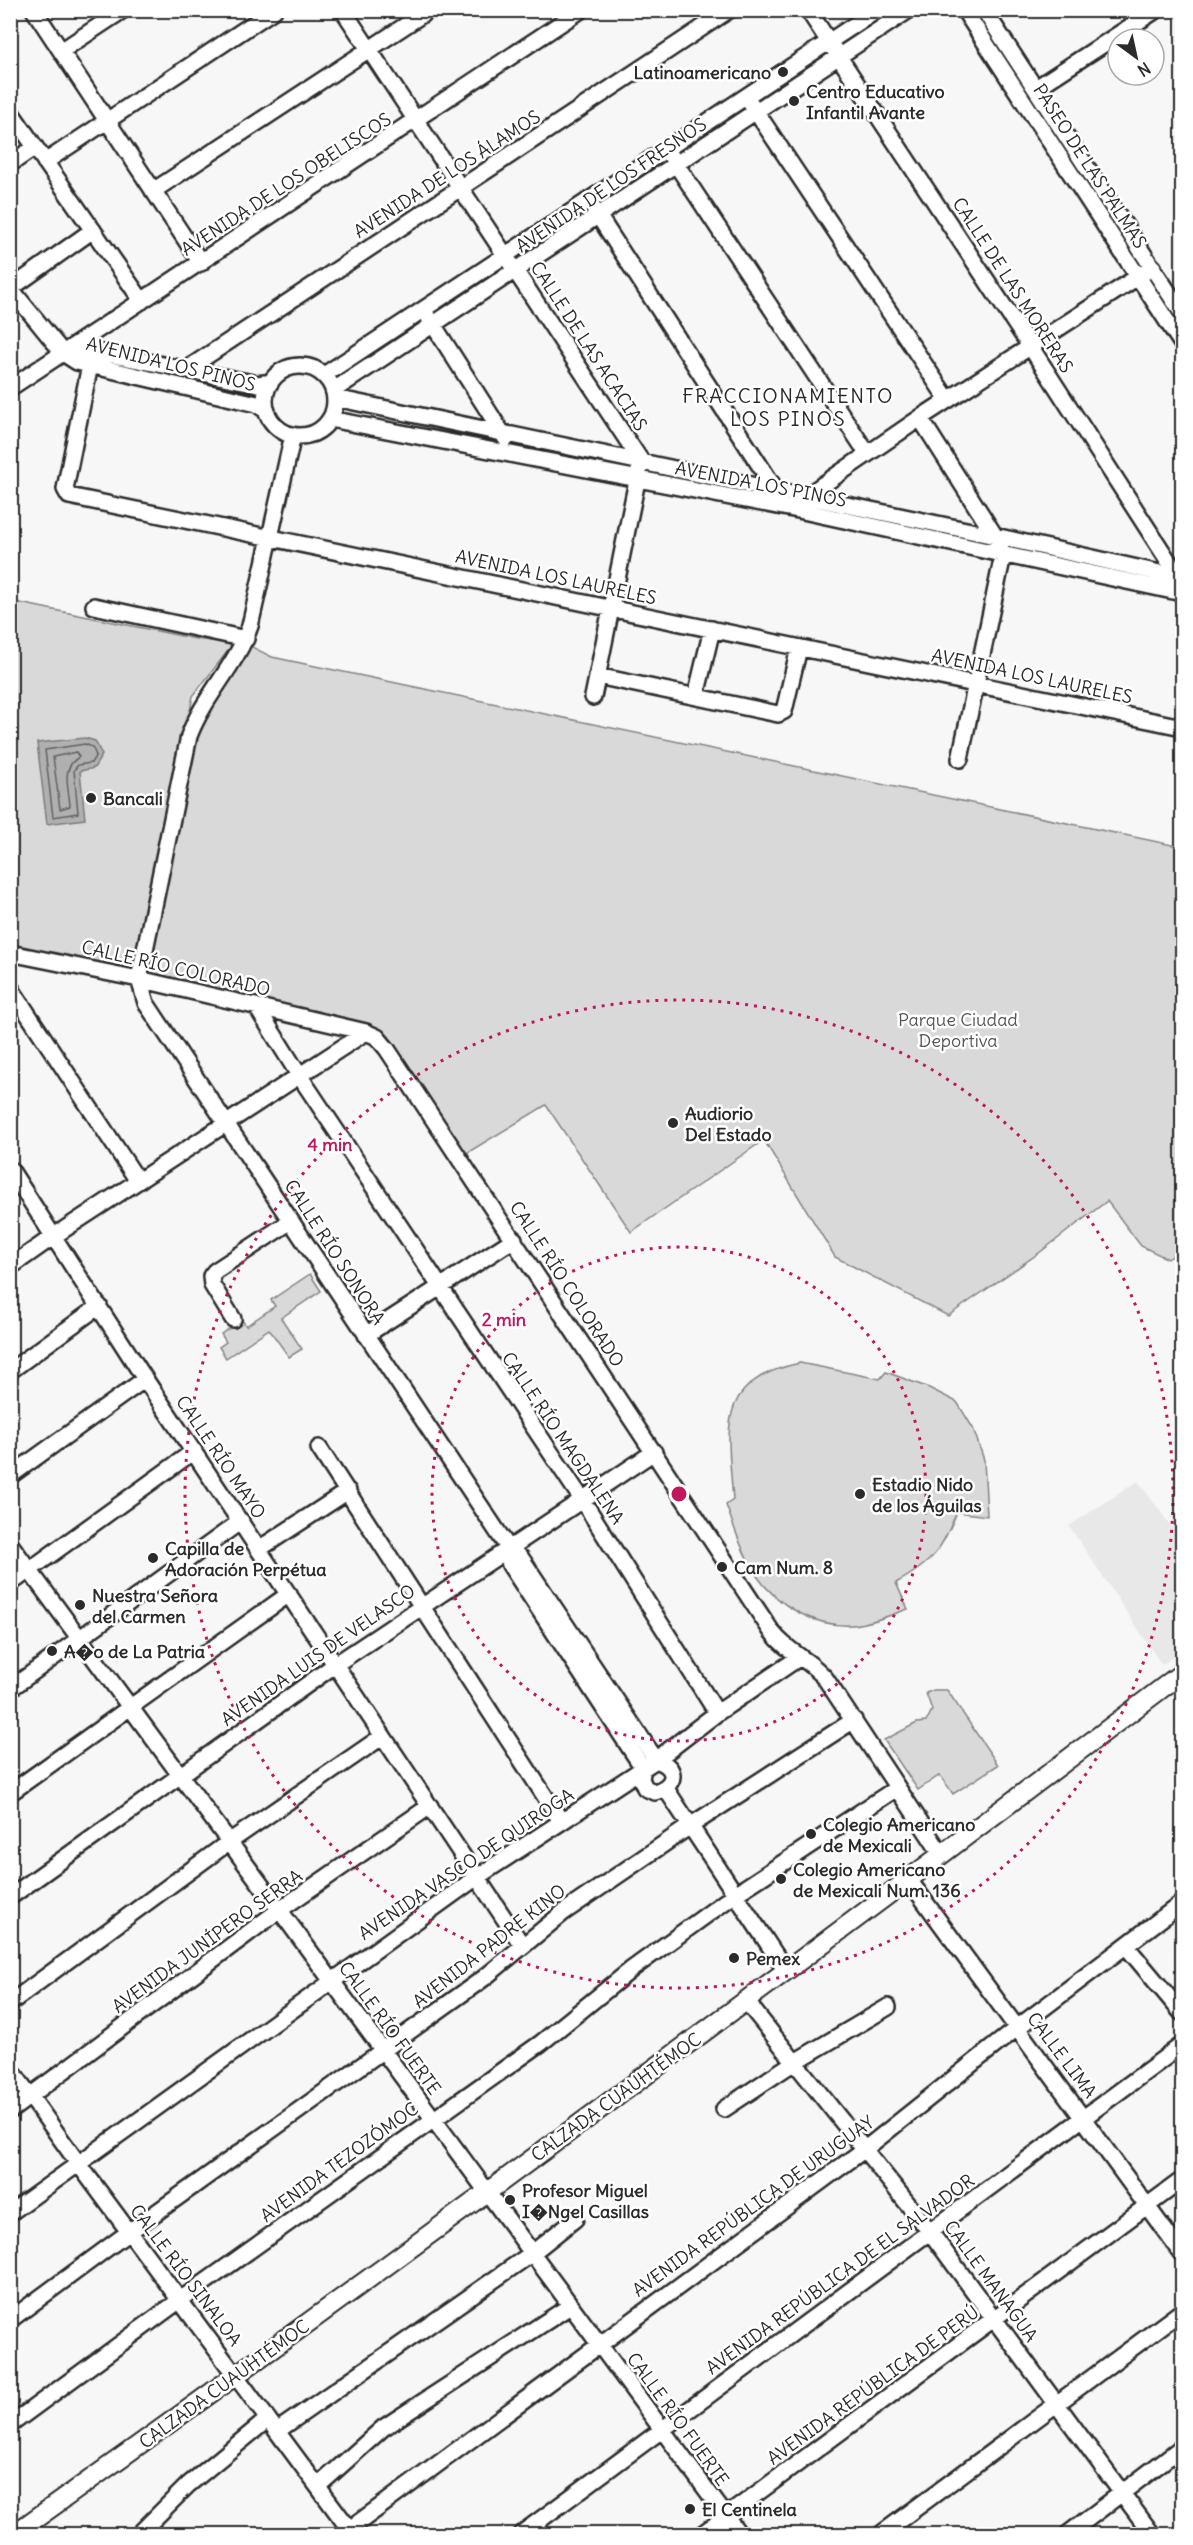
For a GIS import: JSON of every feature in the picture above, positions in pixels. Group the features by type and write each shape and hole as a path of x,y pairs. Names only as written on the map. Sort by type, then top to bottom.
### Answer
{"main road":[{"name":"CALZADA CUAUHTÉMOC","path":"14,2535 237,2376 487,2192 1182,1675"}],"street":[{"path":"34,10 201,263"},
{"path":"61,51 123,10"},
{"path":"45,162 274,10"},
{"name":"CALLE DE LAS ACACIAS","path":"343,10 641,461"},
{"path":"153,191 429,10"},
{"name":"AVENIDA DE LOS OBELISCOS","path":"10,388 417,121 581,10"},
{"name":"AVENIDA DE LOS ÁLAMOS","path":"187,369 729,10"},
{"name":"CALLE DE LAS MORERAS","path":"808,10 1030,346 1182,583"},
{"name":"AVENIDA DE LOS FRESNOS","path":"324,375 877,10"},
{"name":"AVENIDA DE LOS FRESNOS","path":"334,394 434,325 909,10"},
{"name":"PASEO DE LAS PALMAS","path":"964,10 1182,344"},
{"name":"PASEO DE LAS PALMAS","path":"984,10 1182,313"},
{"path":"1036,88 1156,10"},
{"path":"746,97 948,400"},
{"path":"10,111 142,301"},
{"path":"10,164 35,147"},
{"path":"667,150 867,453"},
{"path":"588,201 776,499"},
{"path":"63,353 11,288 93,230"},
{"path":"801,503 867,453 1153,267"},
{"path":"424,310 505,434 511,454"},
{"name":"AVENIDA LOS PINOS","path":"63,353 82,348 258,384 271,382"},
{"name":"AVENIDA LOS LAURELES","path":"93,350 65,493 69,496 1182,727"},
{"name":"AVENIDA LOS PINOS","path":"63,353 77,363 257,404 267,411"},
{"path":"296,366 306,366 324,375 334,394 330,419 318,431 301,436 293,435 277,426 267,411 265,401 271,382 278,374 296,366"},
{"name":"AVENIDA LOS PINOS","path":"334,394 505,434 641,461 776,499"},
{"path":"920,418 995,536 1003,555 960,759"},
{"name":"AVENIDA LOS PINOS","path":"330,419 637,480 776,499 995,536 1182,583"},
{"path":"139,979 189,736 206,700 246,639 293,435"},
{"path":"593,697 641,461"},
{"name":"AVENIDA LOS PINOS","path":"801,503 1003,555 1182,583"},
{"path":"94,606 246,639"},
{"path":"696,696 712,629"},
{"path":"597,676 778,714 784,711 799,648"},
{"name":"CALLE RÍO COLORADO","path":"10,953 139,979 366,1032 377,1037 514,1239 772,1632 788,1650 818,1669 942,1855"},
{"name":"CALLE RÍO SONORA","path":"139,979 146,1003 507,1547 510,1565 650,1764"},
{"path":"10,987 138,1181"},
{"name":"CALLE RÍO MAGDALENA","path":"256,1006 439,1287 583,1501 717,1713"},
{"path":"10,1267 366,1032"},
{"name":"CALLE RÍO MAYO","path":"10,1170 145,1379 522,1945"},
{"path":"233,1320 212,1284 211,1276 215,1271 291,1221"},
{"path":"366,1335 514,1239"},
{"path":"10,1371 99,1306"},
{"path":"10,1476 145,1379"},
{"path":"319,1448 561,1821"},
{"path":"10,1584 194,1451"},
{"name":"AVENIDA LUIS DE VELASCO","path":"10,1898 336,1664 507,1547 583,1501 654,1452"},
{"path":"259,1549 348,1491"},
{"path":"10,1689 241,1521"},
{"name":"CALLE RÍO FUERTE","path":"10,1544 739,2535"},
{"path":"10,1793 289,1594"},
{"name":"AVENIDA VASCO DE QUIROGA","path":"10,2213 477,1876 650,1764 717,1713 800,1657"},
{"name":"AVENIDA PADRE KINO","path":"10,2320 484,1978 564,1912 690,1826 854,1720"},
{"path":"10,2003 229,1842 383,1736"},
{"name":"CALLE RÍO SONORA","path":"666,1763 672,1771 672,1781 666,1789 655,1792 645,1788 640,1779 650,1764 666,1763"},
{"name":"AVENIDA TEZOZÓMOC","path":"10,2425 180,2300 541,2043 632,1969 734,1895 897,1788"},
{"path":"666,1789 786,1971"},
{"name":"AVENIDA JUNÍPERO SERRA","path":"10,2111 278,1911 430,1806"},
{"name":"CALLE LIMA","path":"909,1880 1182,2254"},
{"name":"AVENIDA REPÚBLICA DE URUGUAY","path":"349,2533 599,2344 865,2149 1017,2028 1182,1903"},
{"path":"1126,1946 1182,2013"},
{"name":"CALLE MANAGUA","path":"746,2001 793,2063 931,2233 1152,2535"},
{"path":"724,2109 793,2063 888,2007"},
{"name":"AVENIDA REPÚBLICA DE EL SALVADOR","path":"520,2535 1182,2045"},
{"name":"CALLE RÍO SINALOA","path":"10,2068 318,2486 349,2533"},
{"name":"AVENIDA REPÚBLICA DE PERÚ","path":"702,2535 1182,2180"},
{"path":"139,2535 188,2485 273,2425 531,2254 575,2219"},
{"path":"318,2486 383,2428 570,2306"},
{"path":"881,2535 1182,2311"},
{"path":"1068,2535 1182,2447"}],"shaded area":[{"path":"1138,1481 1182,1541 1182,1649 1162,1665 1069,1526"}],"green space":[{"name":"Parque Ciudad Deportiva","path":"10,601 196,639 233,644 236,639 272,657 1182,847 1182,1249 1168,1259 1141,1246 1107,1201 1039,1253 948,1316 835,1257 764,1140 631,1232 546,1105 462,1156 372,1030 132,971 11,945","holes":["231,648 190,711 193,696"]},
{"path":"310,1274 321,1291 281,1318 302,1349 289,1357 269,1329 226,1358 219,1347 226,1342 221,1334 242,1320 246,1326 275,1306 271,1300"},
{"name":"Estadio Nido de los Águilas","path":"800,1363 880,1379 886,1372 929,1388 957,1402 973,1428 984,1460 987,1516 957,1512 935,1554 896,1583 908,1609 873,1621 851,1625 837,1625 811,1618 775,1597 757,1576 743,1551 726,1505 733,1500 729,1451 732,1412 740,1396 753,1382 772,1371"},
{"path":"934,1690 947,1690 998,1765 953,1794 940,1775 918,1790 884,1740 917,1723 926,1722 932,1710 926,1693"}],"water":[{"path":"85,738 95,741 102,755 94,768 80,771 85,819 47,824 37,743"}],"place":[{"name":"Latinoamericano","path":"783,72"},
{"name":"Centro Educativo Infantil Avante","path":"794,101"},
{"name":"Bancali","path":"91,798"},
{"name":"Audiorio Del Estado","path":"673,1123"},
{"name":"Estadio Nido de los Águilas","path":"860,1494"},
{"name":"Capilla de Adoración Perpétua","path":"153,1558"},
{"name":"Cam Num. 8","path":"722,1567"},
{"name":"Nuestra Señora del Carmen","path":"80,1605"},
{"name":"A�o de La Patria","path":"52,1651"},
{"name":"Colegio Americano de Mexicali","path":"811,1834"},
{"name":"Colegio Americano de Mexicali Num. 136","path":"781,1879"},
{"name":"Pemex","path":"734,1958"},
{"name":"Profesor Miguel I�Ngel Casillas","path":"510,2200"},
{"name":"El Centinela","path":"690,2509"}],"district":[{"name":"FRACCIONAMIENTO LOS PINOS","path":"788,406"}]}
